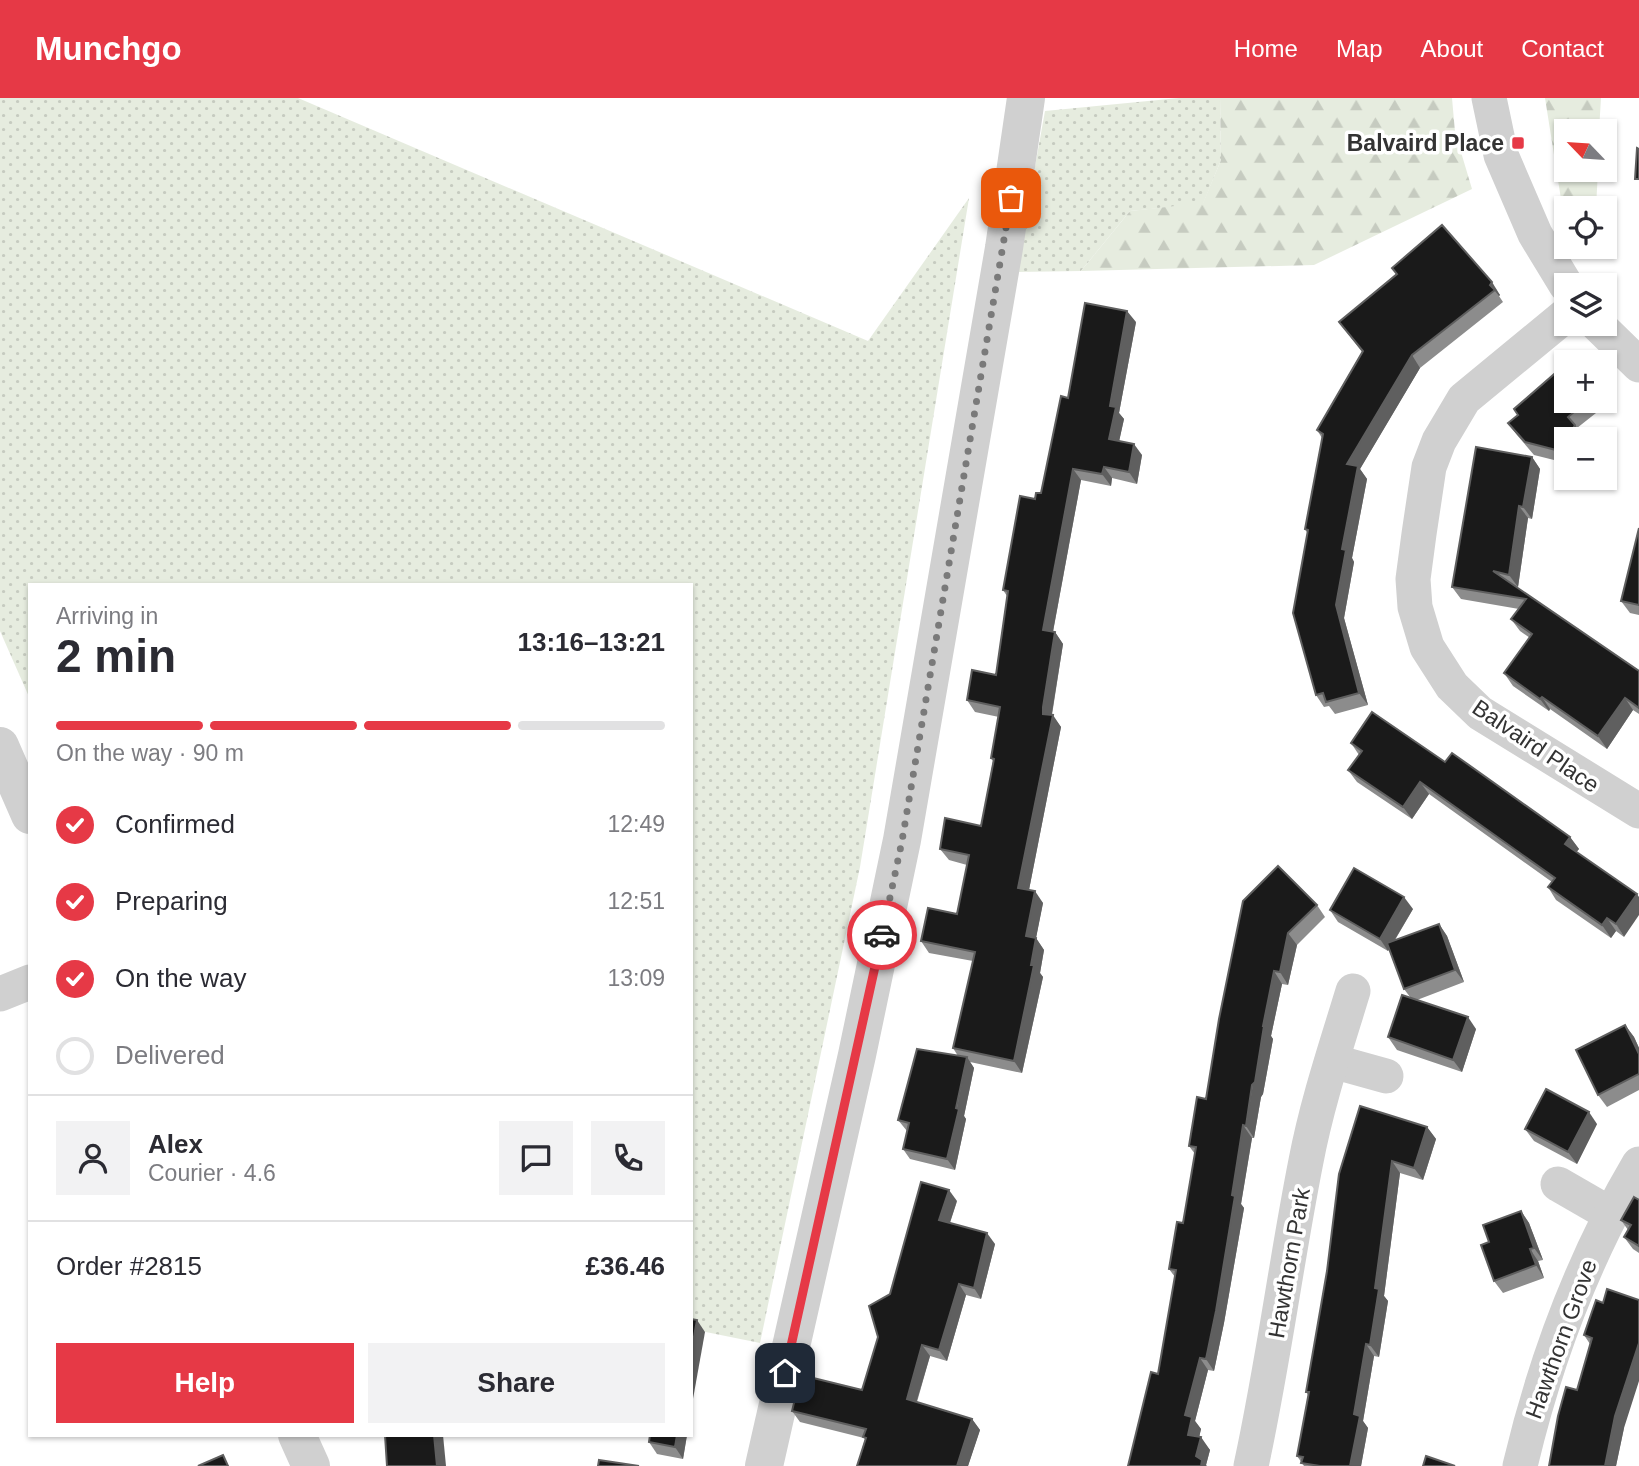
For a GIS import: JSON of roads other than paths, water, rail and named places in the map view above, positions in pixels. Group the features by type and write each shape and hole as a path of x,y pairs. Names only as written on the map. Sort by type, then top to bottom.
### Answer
{"street":[{"path":"764,1466 857,1055 902,841 1001,262 1026,98"},
{"path":"1489,98 1501,155 1535,234 1559,273"},
{"name":"Balvaird Place","path":"1554,325 1464,399 1439,441 1429,467 1419,534 1413,579 1415,607 1427,648 1452,686 1480,713 1639,811"},
{"path":"1609,336 1639,365"},
{"path":"0,746 28,810"},
{"path":"0,993 28,983"},
{"name":"Hawthorn Park","path":"1251,1466 1306,1160 1353,991"},
{"path":"1332,1061 1386,1076"},
{"name":"Hawthorn Grove","path":"1520,1466 1554,1348 1586,1266 1610,1214 1639,1164"},
{"path":"1558,1184 1610,1214"},
{"path":"298,1437 310,1466"}],"place":[{"name":"Balvaird Place","path":"1518,143"}]}
